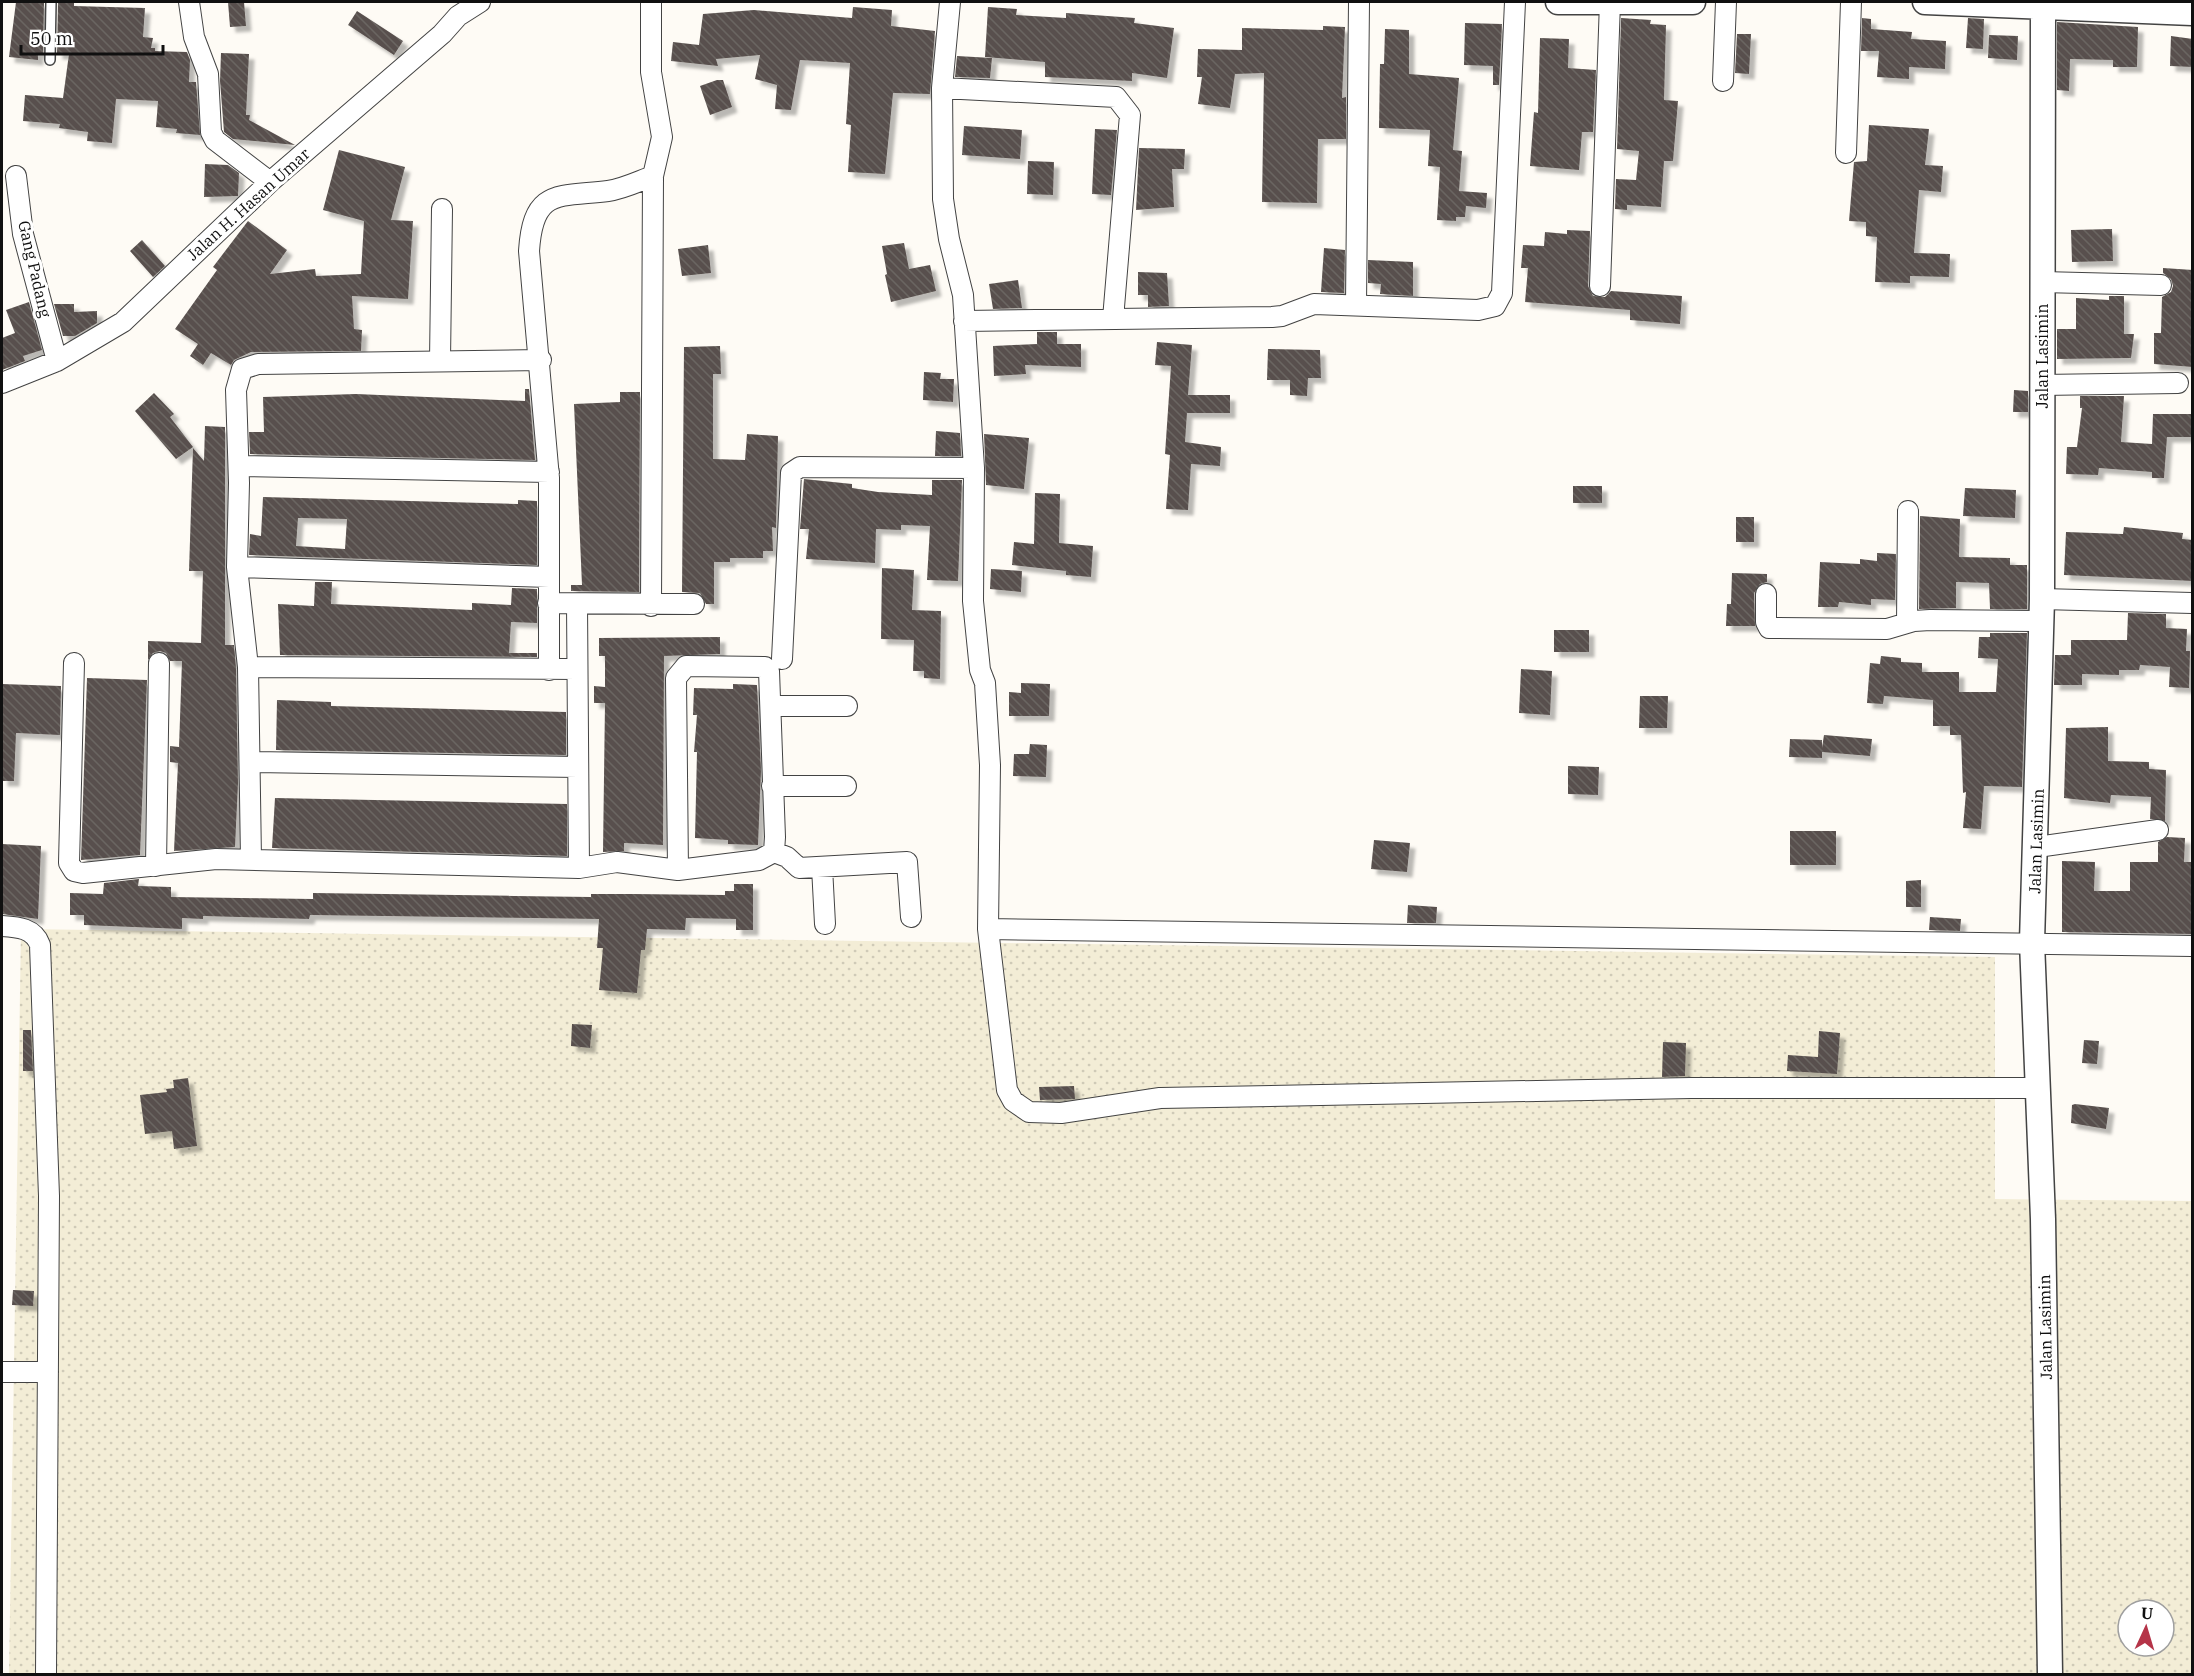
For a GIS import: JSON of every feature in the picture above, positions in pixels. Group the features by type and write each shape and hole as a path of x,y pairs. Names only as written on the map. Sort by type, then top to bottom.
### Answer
{"street":[{"path":"189,2 194,37 208,74 211,132 215,140 270,182"},
{"name":"Jalan H. Hasan Umar","path":"2,383 57,361 123,322 270,182 442,34 458,16 480,2"},
{"path":"651,2 651,72 662,137 653,176 651,606"},
{"path":"950,2 942,87 944,199 949,239 963,295 974,468 973,601 980,670 985,683 990,765 988,928 1007,1090 1013,1101 1029,1112 1078,1112 1172,1098 1690,1088 2037,1088"},
{"path":"1356,305 1359,2"},
{"path":"964,321 1272,317 1282,316 1314,304 1478,310 1495,306 1502,292 1515,2"},
{"path":"1558,2 1693,2"},
{"path":"1600,286 1610,2"},
{"path":"1723,81 1725,2"},
{"path":"1846,153 1851,2"},
{"path":"1925,2 2191,9"},
{"name":"Jalan Lasimin","path":"2043,5 2042,610 2037,847 2032,942 2043,1231 2050,1674"},
{"path":"942,87 1116,97 1125,105 1130,115 1113,319"},
{"name":"Gang Padang","path":"16,176 23,234 57,361"},
{"path":"549,670 549,472 541,360 529,251 530,232 537,212 552,198 574,192 610,191 653,176"},
{"path":"440,361 442,209"},
{"path":"2042,282 2161,285"},
{"path":"251,859 248,667 237,567 239,466 236,390 242,369 258,364 541,360"},
{"path":"2042,385 2178,383"},
{"path":"239,466 549,472"},
{"path":"782,659 791,473 800,467 974,468"},
{"path":"1907,622 1908,511"},
{"path":"237,567 549,577"},
{"path":"1766,594 1766,622 1769,628 1887,629 1907,622 2042,610 2193,603"},
{"path":"548,603 651,606 694,604"},
{"path":"577,604 579,868"},
{"path":"74,663 69,863 74,871 83,873 216,859 579,868 617,862 678,870 759,860 774,852 787,857 799,868 907,862 911,917"},
{"path":"156,866 159,663"},
{"path":"678,870 676,678 686,666 765,667 769,671 774,852"},
{"path":"248,667 577,669"},
{"path":"771,706 847,706"},
{"path":"251,762 578,767"},
{"path":"772,786 846,786"},
{"path":"2037,847 2158,830"},
{"path":"822,867 825,924"},
{"path":"2,926 22,927 37,936 40,945 49,1196 46,1674"},
{"path":"988,928 2193,946"},
{"path":"2,1372 48,1372"}],"lane":[{"path":"50,60 51,2"}],"shaded area":[{"path":"21,929 1995,957 1995,1199 2192,1201 2192,1674 9,1674"}],"building":[{"path":"16,2 44,2 43,53 38,53 38,60 9,57"},
{"path":"58,2 74,2 74,6 145,8 143,37 153,38 151,48 155,48 155,51 187,52 190,60 189,82 196,82 200,135 176,133 177,129 156,127 158,101 116,99 112,143 87,141 88,132 59,128 60,124 23,121 25,95 63,98 69,54 57,54"},
{"path":"228,2 244,2 246,26 230,27"},
{"path":"853,7 892,10 891,26 935,31 930,94 893,93 885,174 848,172 851,125 846,124 850,63 800,60 791,110 775,109 777,85 755,79 760,55 716,59 718,66 671,61 673,42 699,45 703,14 754,10 852,18"},
{"path":"988,7 1017,9 1016,15 1066,18 1066,13 1135,18 1134,23 1174,28 1167,78 1132,73 1132,81 1045,77 1045,62 985,57"},
{"path":"357,11 403,41 394,55 348,25"},
{"path":"1621,18 1651,20 1650,24 1666,25 1664,100 1678,101 1673,161 1664,161 1661,207 1627,205 1627,210 1615,209 1616,179 1636,180 1639,151 1617,149"},
{"path":"1862,18 1871,19 1871,29 1912,32 1911,39 1946,41 1945,69 1909,67 1909,79 1877,77 1879,51 1861,51"},
{"path":"1968,18 1984,19 1983,49 1966,48"},
{"path":"2057,22 2138,27 2137,67 2113,67 2113,60 2070,59 2069,91 2057,90"},
{"path":"1465,23 1502,24 1499,85 1493,85 1493,66 1464,65"},
{"path":"1323,26 1345,27 1342,98 1346,97 1346,139 1318,139 1317,203 1262,202 1264,73 1235,74 1230,108 1198,104 1202,77 1197,77 1198,49 1242,50 1242,28 1323,30"},
{"path":"1385,29 1409,30 1409,74 1459,78 1453,150 1462,151 1459,191 1487,193 1486,208 1466,206 1465,217 1456,217 1456,221 1437,220 1440,167 1428,166 1430,130 1379,128 1380,64 1384,64"},
{"path":"1737,34 1751,34 1749,74 1735,73"},
{"path":"1989,35 2018,36 2017,60 1988,58"},
{"path":"2171,36 2193,39 2193,67 2170,66"},
{"path":"1540,38 1569,39 1568,68 1596,70 1593,132 1582,132 1579,170 1530,166 1534,112 1538,113"},
{"path":"221,53 249,54 246,115 250,115 249,120 295,145 233,139 224,132 220,81"},
{"path":"957,56 992,58 990,78 955,77"},
{"path":"723,80 732,107 710,115 700,86"},
{"path":"1869,125 1929,129 1925,165 1943,166 1941,192 1919,190 1914,253 1950,254 1949,277 1910,276 1910,283 1875,282 1877,237 1866,236 1866,222 1849,221 1854,162 1867,161"},
{"path":"964,126 1022,130 1020,159 962,155"},
{"path":"1095,129 1117,130 1111,195 1092,194"},
{"path":"1139,148 1185,149 1184,169 1172,169 1174,207 1136,210"},
{"path":"339,150 405,167 391,220 413,221 408,299 352,296 354,329 362,330 361,351 251,352 234,360 231,365 211,353 203,365 190,356 198,344 175,329 217,270 213,267 248,221 287,250 270,274 315,269 316,276 361,274 364,221 323,210"},
{"path":"1028,161 1054,162 1053,195 1027,194"},
{"path":"205,164 228,165 239,173 238,196 204,197"},
{"path":"2112,229 2113,261 2072,262 2071,230"},
{"path":"1567,230 1590,231 1588,286 1593,296 1605,297 1611,291 1682,296 1680,324 1630,320 1630,310 1525,302 1528,268 1521,268 1523,245 1544,246 1545,232 1567,234"},
{"path":"142,240 165,266 153,277 130,251"},
{"path":"904,243 909,269 930,265 936,291 891,302 882,246"},
{"path":"708,245 711,273 682,276 678,249"},
{"path":"1324,248 1345,250 1344,293 1321,292"},
{"path":"1368,260 1413,262 1413,296 1380,294 1381,284 1368,283"},
{"path":"2163,268 2193,270 2193,367 2154,364 2154,333 2161,333 2162,297 2171,292 2173,286 2171,279 2163,273"},
{"path":"1138,272 1167,273 1169,306 1148,307 1148,295 1138,295"},
{"path":"1018,280 1022,308 993,309 989,284"},
{"path":"2109,296 2124,296 2124,334 2134,334 2131,358 2057,359 2057,329 2076,329 2076,298 2109,300"},
{"path":"29,302 42,350 23,356 25,361 2,370 2,338 15,333 6,310"},
{"path":"54,304 74,304 74,312 97,311 97,323 75,336 63,336"},
{"path":"1037,332 1057,332 1057,344 1081,344 1081,367 1025,365 1026,374 994,376 993,346 1037,344"},
{"path":"1157,342 1192,345 1188,395 1230,395 1230,413 1187,413 1185,442 1221,447 1220,466 1191,464 1188,510 1166,509 1170,455 1165,454 1171,366 1155,365"},
{"path":"720,346 721,374 713,374 713,459 745,460 747,434 778,436 776,528 772,527 773,551 763,551 763,558 730,558 730,562 714,562 714,604 706,604 700,593 682,592 684,347"},
{"path":"1268,349 1320,350 1321,378 1308,378 1307,396 1290,395 1290,380 1267,380"},
{"path":"924,372 941,373 940,379 954,379 953,402 923,400"},
{"path":"525,389 529,389 535,460 250,454 249,432 264,432 263,397 356,394 525,401"},
{"path":"2014,390 2028,391 2028,412 2013,412"},
{"path":"620,392 640,392 639,592 571,591 571,585 582,585 574,404 620,402"},
{"path":"154,393 174,414 170,417 193,447 176,459 135,411"},
{"path":"2080,396 2124,396 2121,442 2152,444 2153,414 2193,414 2193,437 2167,437 2164,478 2152,478 2152,472 2099,468 2098,475 2066,474 2067,447 2077,447 2082,408 2080,408"},
{"path":"205,426 225,427 225,645 234,645 236,668 238,783 235,847 174,851 178,763 170,762 170,746 179,747 182,661 170,661 166,653 160,651 153,653 148,660 148,641 201,643 203,571 189,571 193,448 204,461"},
{"path":"936,431 960,433 961,456 935,456"},
{"path":"984,434 1029,438 1024,489 986,485"},
{"path":"804,479 852,484 852,488 878,492 932,495 932,480 962,480 958,581 927,580 930,526 901,525 901,530 876,529 875,563 806,559 809,529 800,529"},
{"path":"1573,486 1602,486 1602,503 1573,503"},
{"path":"1965,488 2016,490 2015,518 1963,516"},
{"path":"1035,493 1060,494 1059,543 1093,546 1091,577 1066,575 1066,571 1012,565 1014,542 1034,544"},
{"path":"263,497 518,504 518,500 537,501 537,565 249,555 250,534 261,536","holes":["298,518 347,519 345,549 296,546"]},
{"path":"1920,516 1960,519 1959,557 2010,558 2010,565 2027,565 2027,609 1990,609 1989,583 1956,582 1956,608 1919,609"},
{"path":"1736,517 1754,517 1754,542 1736,542"},
{"path":"2124,527 2183,533 2182,539 2193,540 2193,581 2064,575 2066,532 2123,534"},
{"path":"1877,553 1896,554 1895,600 1871,599 1871,605 1839,602 1838,607 1818,607 1820,562 1860,564 1860,559 1877,561"},
{"path":"882,568 914,570 912,610 941,611 940,679 924,678 924,671 913,671 914,640 881,639"},
{"path":"991,569 1022,571 1021,592 990,589"},
{"path":"1732,573 1767,574 1767,582 1760,584 1754,593 1755,626 1726,626 1727,604 1731,604"},
{"path":"315,582 332,582 331,604 472,610 472,603 511,605 512,588 537,589 537,623 511,622 509,653 537,653 537,657 280,655 278,604 314,606"},
{"path":"2128,613 2166,614 2166,628 2187,629 2186,651 2190,651 2189,688 2169,687 2170,667 2140,665 2139,670 2119,670 2119,675 2082,674 2082,685 2054,685 2055,655 2071,655 2071,640 2127,640"},
{"path":"1554,630 1589,630 1589,652 1554,652"},
{"path":"1990,633 2027,633 2022,787 1984,786 1981,829 1963,828 1966,792 1963,793 1961,735 1950,735 1950,726 1933,726 1933,700 1884,696 1883,704 1867,703 1870,663 1880,664 1881,656 1901,658 1901,662 1922,663 1922,672 1959,672 1959,692 1996,692 1998,659 1978,658 1979,637 1990,637"},
{"path":"720,637 720,654 664,656 663,845 624,843 624,851 603,852 605,703 594,703 594,686 605,687 605,656 599,656 599,638"},
{"path":"1521,669 1552,671 1550,715 1519,713"},
{"path":"87,678 147,680 140,855 81,860"},
{"path":"1021,683 1050,684 1049,716 1009,716 1009,692 1021,693"},
{"path":"2,684 61,686 60,735 16,733 14,781 2,781"},
{"path":"733,684 757,685 761,770 758,845 728,844 728,840 695,838 697,752 694,752 697,715 693,715 694,688 733,689"},
{"path":"1640,696 1668,696 1667,728 1639,728"},
{"path":"277,700 331,702 331,706 566,712 566,755 276,750"},
{"path":"2108,727 2108,761 2149,762 2149,769 2166,770 2165,821 2150,819 2151,797 2111,795 2110,803 2064,798 2066,728"},
{"path":"1824,735 1872,739 1870,756 1822,752 1822,758 1789,757 1790,739 1822,740 1822,748"},
{"path":"1030,744 1047,745 1046,777 1013,776 1014,754 1029,754"},
{"path":"1568,766 1599,767 1598,795 1568,794"},
{"path":"275,798 567,804 567,856 272,848"},
{"path":"1790,831 1836,831 1836,865 1790,865"},
{"path":"2167,837 2185,838 2184,862 2193,862 2193,934 2062,932 2062,861 2095,862 2094,891 2130,891 2130,862 2158,862 2158,842"},
{"path":"1374,840 1410,843 1407,872 1371,869"},
{"path":"2,844 41,846 38,919 2,914"},
{"path":"139,879 138,886 171,887 171,897 313,899 313,893 591,897 591,894 725,895 725,891 734,891 734,884 753,884 753,930 736,930 736,919 686,918 685,930 647,929 645,950 641,950 637,993 599,990 603,948 597,948 599,919 310,915 309,919 203,916 203,919 182,918 182,929 84,925 84,915 70,915 70,893 103,894 104,883"},
{"path":"1921,880 1921,907 1906,907 1906,881"},
{"path":"1408,905 1437,907 1436,923 1407,923"},
{"path":"1930,917 1961,919 1960,931 1929,930"},
{"path":"572,1024 592,1025 590,1048 571,1046"},
{"path":"23,1030 31,1030 33,1071 23,1071"},
{"path":"1819,1031 1840,1033 1837,1074 1787,1071 1788,1055 1818,1057"},
{"path":"2084,1040 2099,1041 2097,1064 2082,1063"},
{"path":"1663,1042 1686,1043 1685,1076 1662,1077"},
{"path":"188,1078 197,1146 174,1149 172,1131 145,1134 140,1095 167,1092 166,1089 174,1088 173,1080"},
{"path":"1074,1086 1075,1099 1040,1100 1039,1087"},
{"path":"2072,1105 2109,1108 2106,1129 2071,1123"},
{"path":"13,1290 34,1291 33,1306 12,1305"}]}
